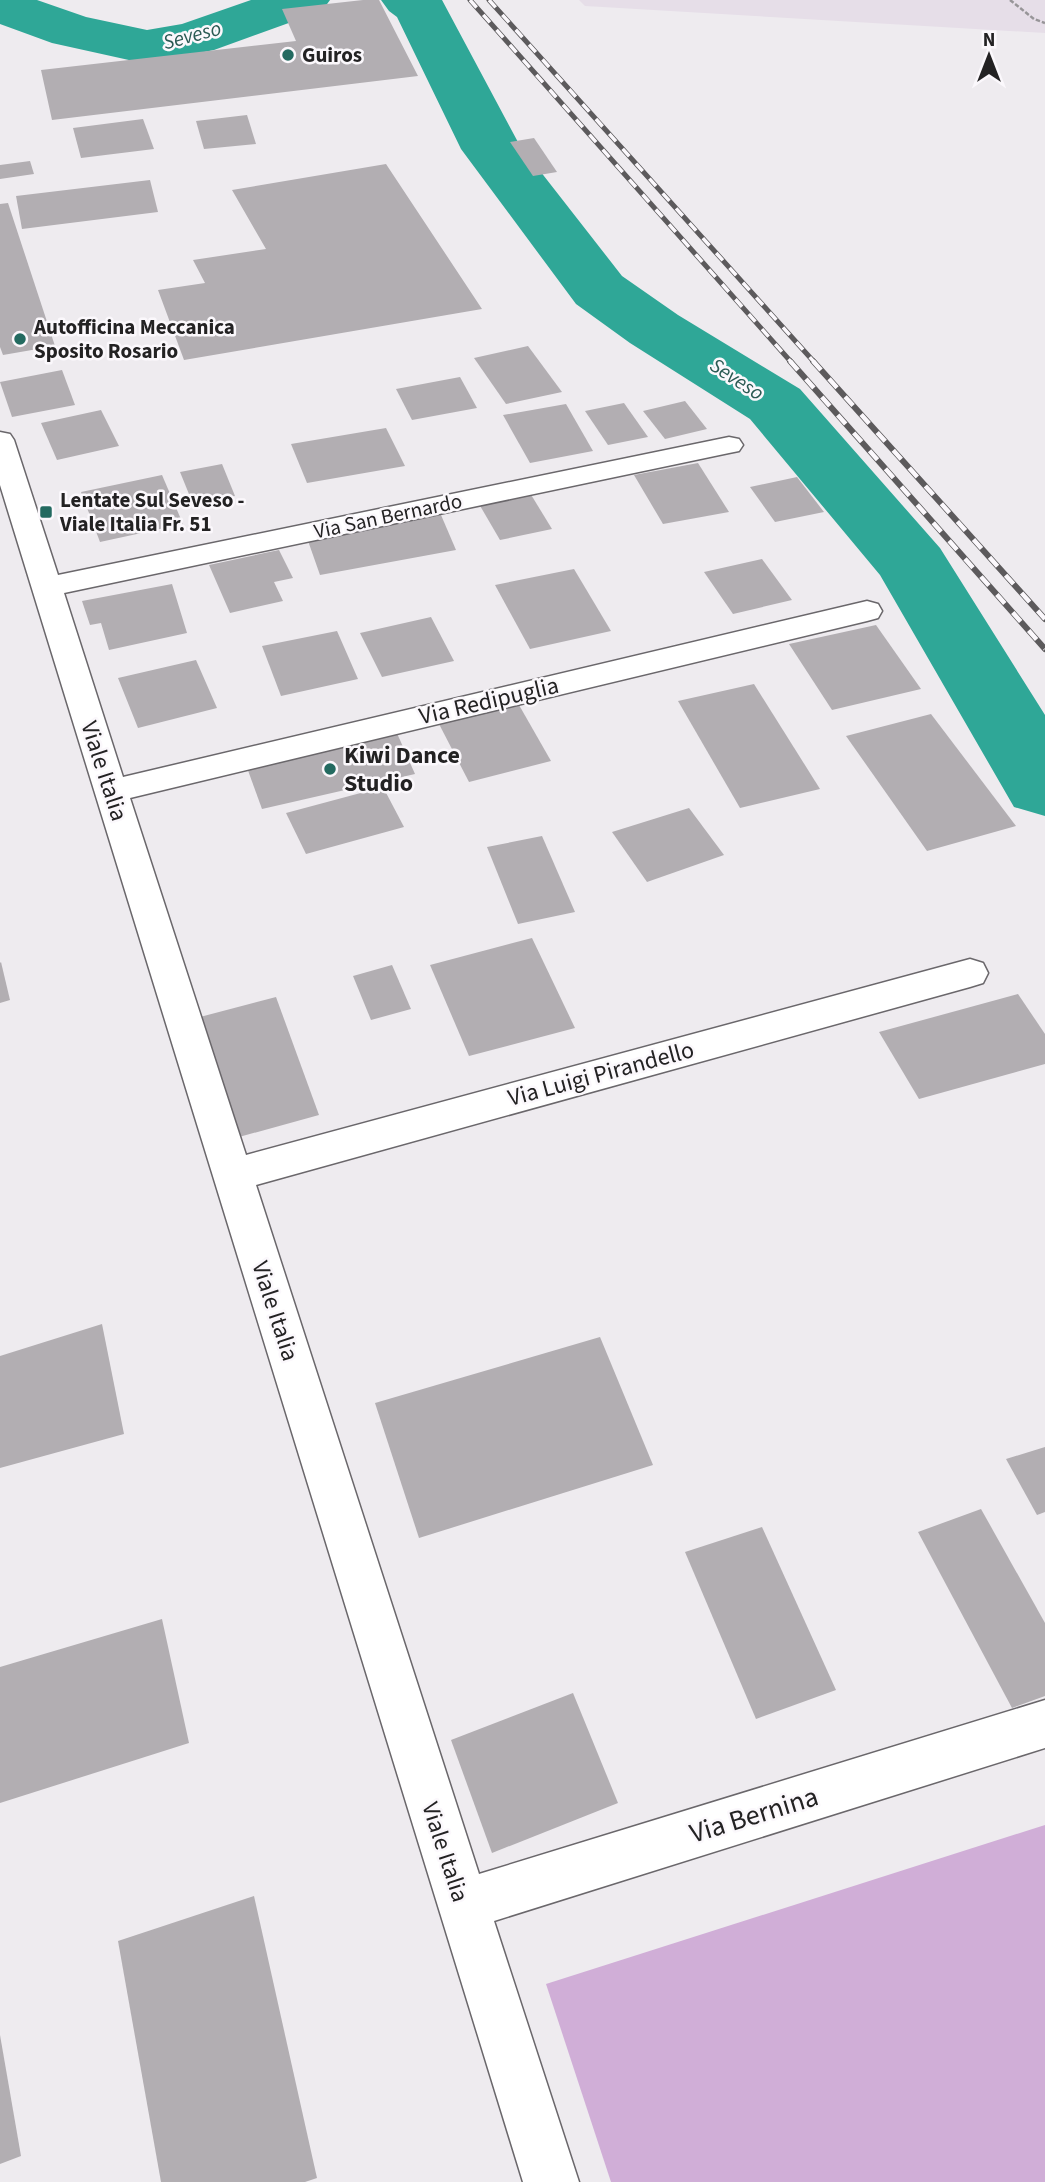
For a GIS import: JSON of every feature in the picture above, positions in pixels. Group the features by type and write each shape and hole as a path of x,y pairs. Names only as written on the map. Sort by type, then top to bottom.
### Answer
{"street":[{"name":"Viale Italia","path":"0,440 551,2182"},
{"name":"Via San Bernardo","path":"46,587 729,445"},
{"name":"Via Redipuglia","path":"111,792 867,611"},
{"name":"Via Luigi Pirandello","path":"232,1175 970,973"},
{"name":"Via Bernina","path":"462,1905 1045,1724"}],"path":[{"path":"1010,0 1034,19 1045,23"}],"shaded area":[{"path":"579,0 1045,0 1045,33 585,6"},
{"path":"1045,1825 1045,2182 611,2182 546,1984"}],"building":[{"name":"Guiros","path":"379,0 418,76 52,120 41,70 296,41 282,9"},
{"path":"247,115 256,144 204,149 196,121"},
{"path":"143,119 154,149 81,158 73,128"},
{"path":"534,138 557,172 533,176 510,142"},
{"path":"30,161 34,174 0,179 0,165"},
{"path":"386,164 482,309 184,360 158,290 205,283 193,260 266,249 232,190"},
{"path":"150,180 158,212 22,229 16,196"},
{"path":"8,203 55,346 3,355 0,347 0,204"},
{"path":"528,346 562,392 506,404 474,358"},
{"path":"62,370 75,405 12,417 0,382"},
{"path":"460,377 477,408 412,420 396,389"},
{"path":"685,401 707,429 665,439 643,411"},
{"path":"624,403 648,437 608,445 585,411"},
{"path":"566,404 593,451 530,463 503,415"},
{"path":"101,410 119,446 57,460 41,423"},
{"path":"386,428 405,466 307,483 291,444"},
{"path":"698,463 729,512 663,524 634,475"},
{"path":"222,464 235,496 193,504 180,472"},
{"path":"162,475 183,524 100,542 81,492"},
{"path":"797,477 824,512 775,522 750,487"},
{"path":"530,493 552,529 500,540 479,504"},
{"path":"441,515 456,550 320,575 307,538"},
{"path":"279,550 293,578 274,582 283,601 230,613 209,565"},
{"path":"762,559 792,600 733,614 704,572"},
{"path":"574,569 611,631 530,649 495,585"},
{"path":"172,584 187,633 109,650 101,623 90,625 82,601"},
{"path":"431,617 454,661 382,677 360,633"},
{"path":"876,625 921,689 832,710 789,644"},
{"path":"337,631 358,679 281,696 262,646"},
{"path":"196,660 217,708 138,728 118,678"},
{"path":"754,684 820,789 740,808 678,701"},
{"path":"519,705 551,761 469,782 439,724"},
{"path":"931,714 1016,826 927,851 846,736"},
{"name":"Kiwi Dance Studio","path":"396,731 415,774 262,809 246,765"},
{"path":"383,787 404,827 306,854 286,813"},
{"path":"689,808 724,855 647,882 612,832"},
{"path":"542,836 575,912 518,924 487,847"},
{"path":"532,938 575,1028 469,1056 430,965"},
{"path":"0,963 10,1000 0,1003"},
{"path":"392,965 411,1009 371,1020 353,976"},
{"path":"1018,994 1045,1034 1045,1064 919,1099 879,1032"},
{"path":"276,997 319,1115 239,1137 200,1017"},
{"path":"102,1324 124,1434 0,1468 0,1356"},
{"path":"600,1337 653,1465 419,1538 375,1403"},
{"path":"1045,1447 1045,1512 1037,1515 1006,1459"},
{"path":"981,1509 1045,1623 1045,1696 1012,1708 918,1532"},
{"path":"762,1527 836,1690 756,1719 685,1552"},
{"path":"162,1619 189,1743 0,1803 0,1667"},
{"path":"573,1693 618,1803 492,1853 451,1740"},
{"path":"254,1896 317,2178 305,2182 161,2182 118,1941"},
{"path":"0,2035 21,2156 0,2164"}],"waterway":[{"name":"Seveso","path":"0,5 72,31 147,47 194,38 303,0"},
{"name":"Seveso","path":"408,0 420,8 491,149 599,290 654,329 775,404 913,565 1045,786"}],"railway":[{"path":"470,0 792,363"},
{"path":"489,0 815,363"},
{"path":"790,361 1045,649"},
{"path":"813,361 1045,619"}],"place":[{"name":"Guiros","path":"288,55"},
{"name":"Autofficina Meccanica Sposito Rosario","path":"20,339"},
{"name":"Lentate Sul Seveso - Viale Italia Fr. 51","path":"46,512"},
{"name":"Kiwi Dance Studio","path":"330,769"}]}
